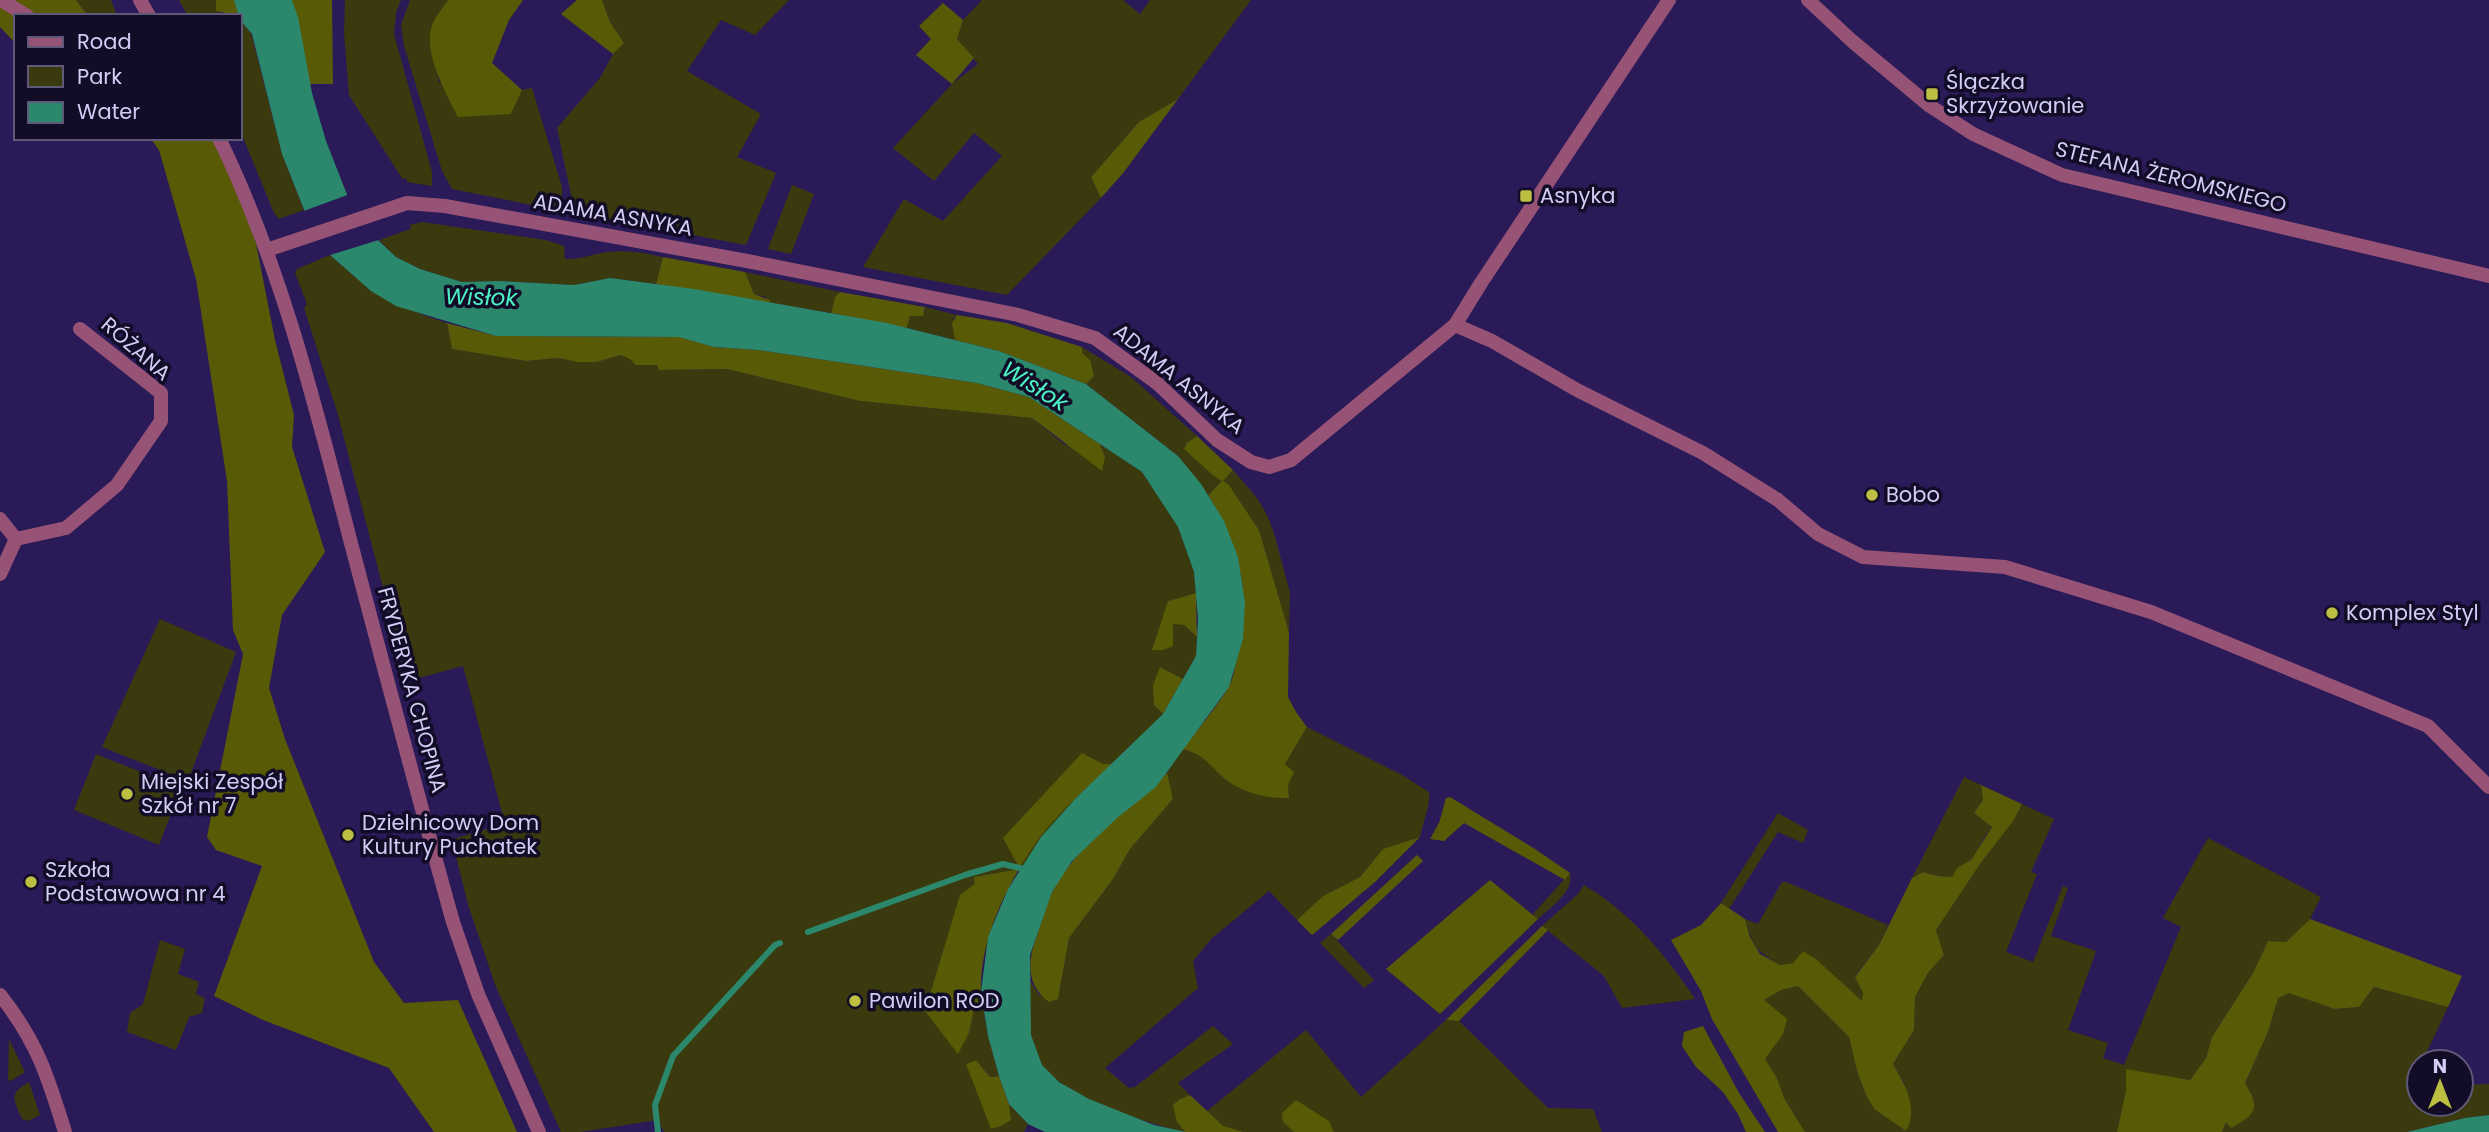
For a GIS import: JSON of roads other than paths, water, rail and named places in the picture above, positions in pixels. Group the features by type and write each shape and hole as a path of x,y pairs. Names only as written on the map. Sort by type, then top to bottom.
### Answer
{"street":[{"path":"1,0 24,14"},
{"name":"ADAMA ASNYKA","path":"267,250 407,203 445,206 733,258 1018,315 1095,338 1157,383 1217,440 1251,462 1269,467 1291,460 1455,325 1476,289 1669,0"},
{"name":"STEFANA ŻEROMSKIEGO","path":"1808,0 1930,106 1973,134 2062,175 2489,276"},
{"name":"FRYDERYKA CHOPINA","path":"220,140 247,195 267,250 318,415 453,922 478,994 539,1132"},
{"path":"1455,325 1492,341 1577,390 1703,453 1779,500 1818,534 1863,557 2005,567 2151,612 2428,726 2489,787"},
{"name":"RÓŻANA","path":"16,539 66,528 117,485 161,421 161,393 80,329"},
{"path":"0,519 16,539 0,574"},
{"path":"0,995 22,1022 46,1069 65,1132"}],"water":[{"name":"Wisłok","path":"234,0 292,0 298,17 312,93 326,141 348,197 379,241 396,257 420,269 462,282 574,285 610,278 694,289 887,323 999,351 1086,384 1178,456 1201,484 1224,521 1238,557 1245,603 1243,639 1229,687 1156,787 1117,818 1072,861 1052,892 1030,955 1031,1035 1042,1065 1059,1082 1089,1099 1154,1125 1186,1132 1045,1132 1028,1124 1009,1104 999,1076 988,1036 981,992 988,937 1008,889 1041,837 1076,798 1163,714 1196,656 1198,619 1194,572 1178,527 1142,472 1029,397 977,383 758,350 714,347 679,337 496,336 396,306 371,291 330,255 305,212 282,154 252,34 242,22 242,14 238,14"},
{"path":"2489,1115 2489,1132 2407,1132 2475,1118"}],"waterway":[{"path":"808,932 965,875 1003,864 1028,870"},
{"path":"658,1132 655,1105 673,1056 775,945 780,943"}],"place":[{"name":"Ślączka Skrzyżowanie","path":"1932,94"},
{"name":"Asnyka","path":"1526,196"},
{"name":"Bobo","path":"1872,495"},
{"name":"Komplex Styl","path":"2332,613"},
{"name":"Miejski Zespół Szkół nr 7","path":"127,794"},
{"name":"Dzielnicowy Dom Kultury Puchatek","path":"348,835"},
{"name":"Szkoła Podstawowa nr 4","path":"31,882"},
{"name":"Pawilon ROD","path":"855,1001"}]}
